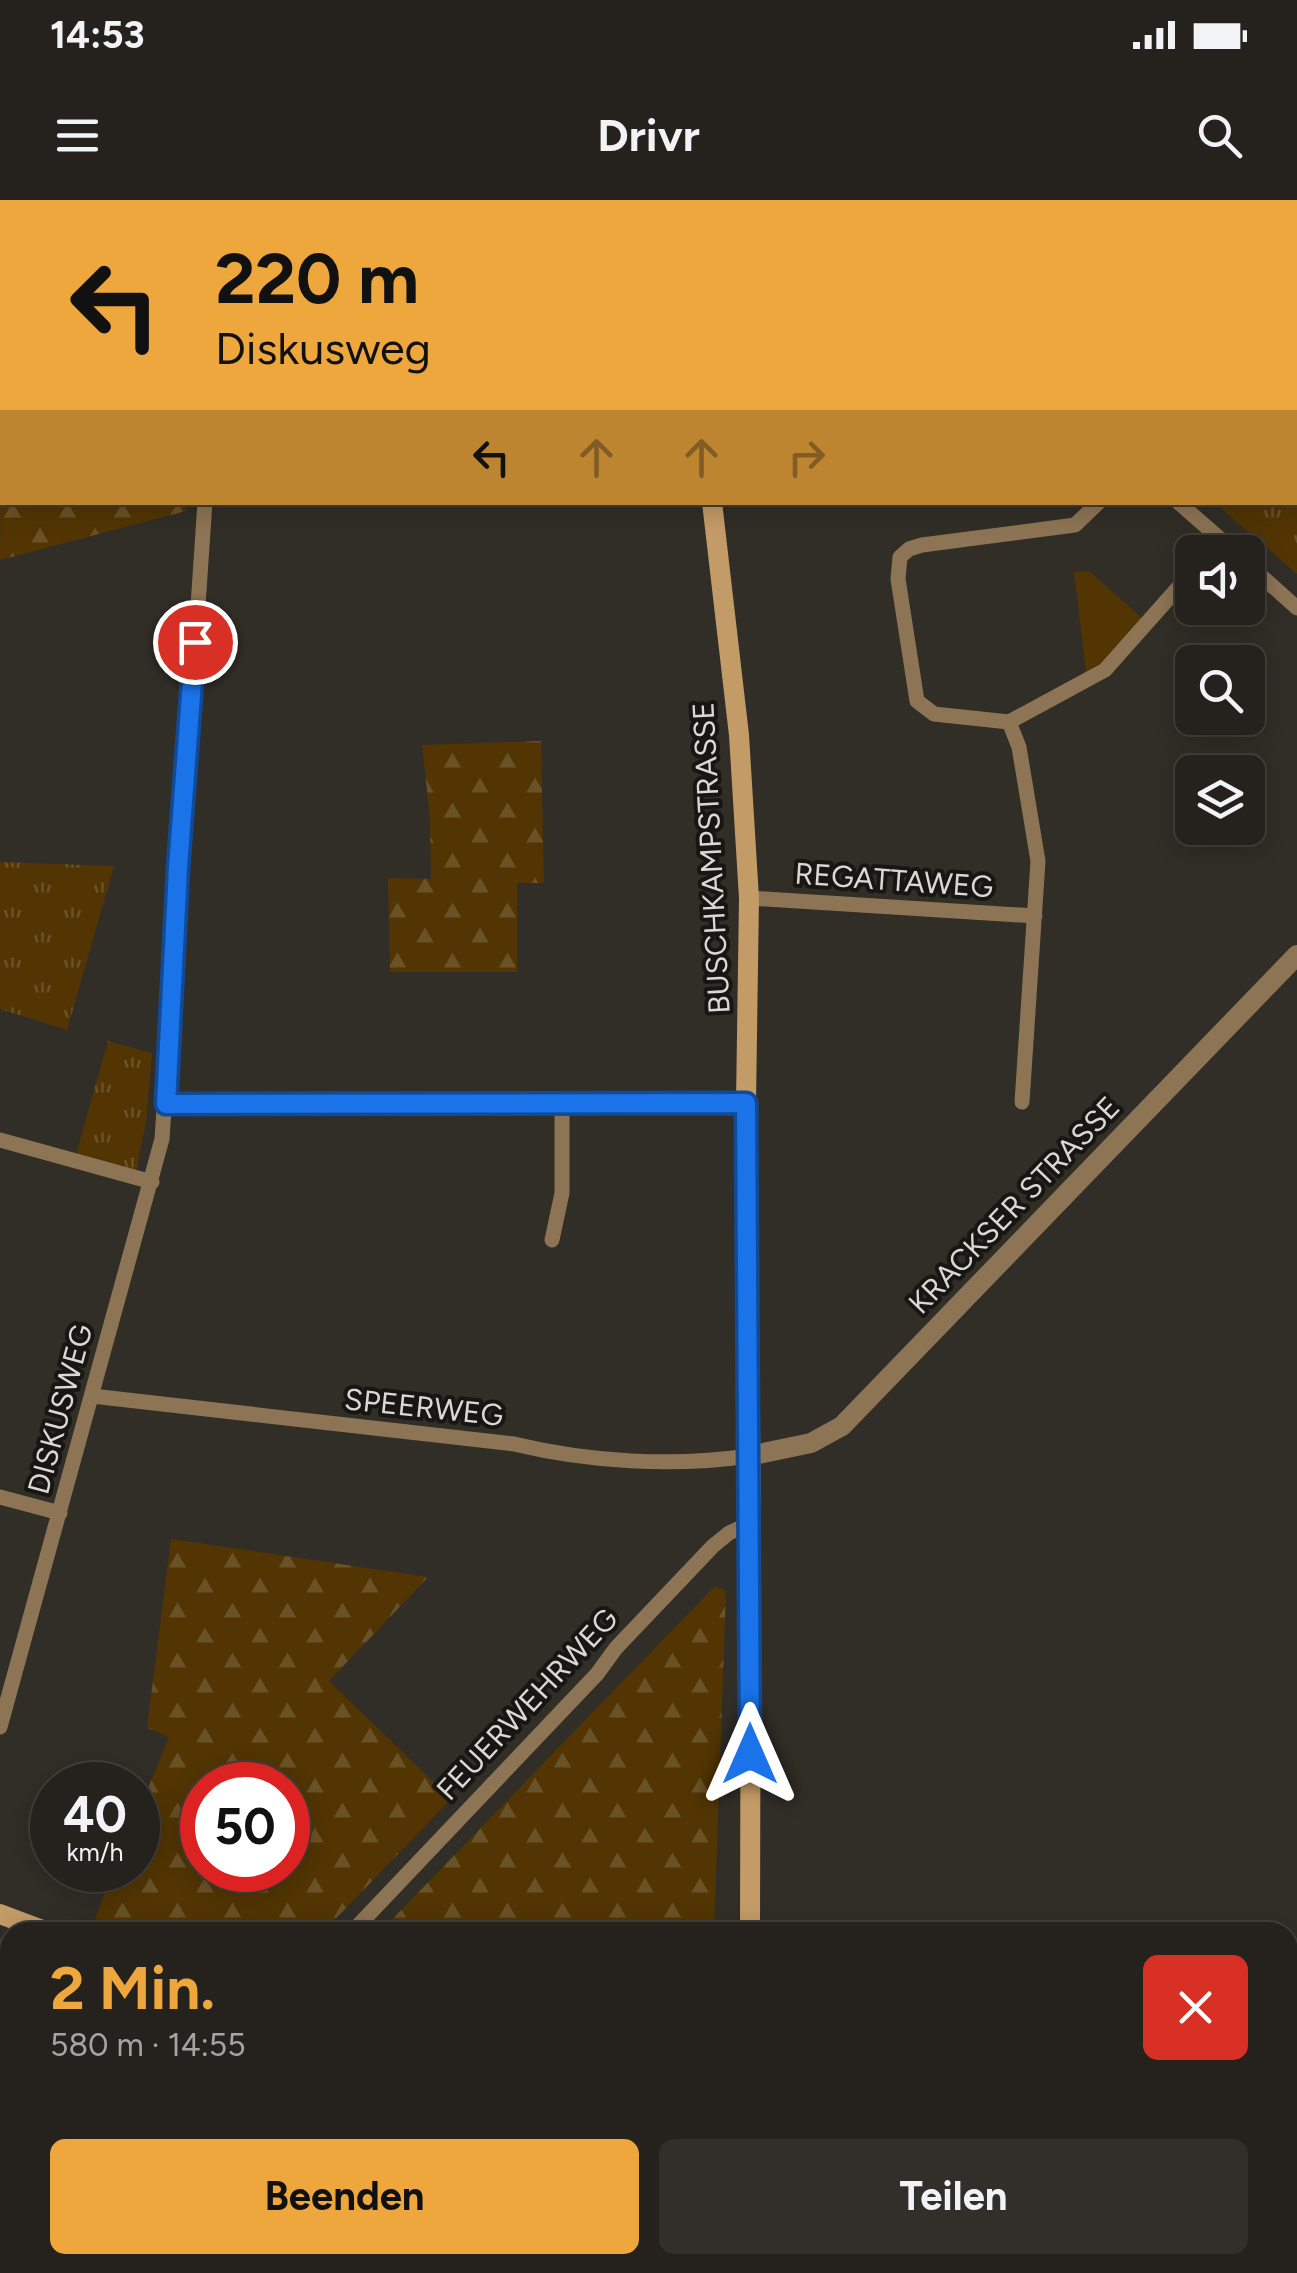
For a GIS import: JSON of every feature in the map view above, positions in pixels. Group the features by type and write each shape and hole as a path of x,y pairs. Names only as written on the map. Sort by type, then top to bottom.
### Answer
{"main road":[{"name":"BUSCHKAMPSTRASSE","path":"712,505 738,735 749,898 746,1103 750,1922"}],"street":[{"name":"DISKUSWEG","path":"0,1727 152,1182 166,1104 178,868 205,505"},
{"path":"1096,505 1075,525 922,545 900,557 898,579 917,701 927,712 1010,722 1106,670 1175,591"},
{"path":"1181,505 1206,535"},
{"path":"1265,579 1297,608"},
{"name":"REGATTAWEG","path":"1010,722 1019,747 1037,843 1022,1102"},
{"name":"REGATTAWEG","path":"749,898 1035,916"},
{"name":"KRACKSER STRASSE","path":"750,1456 811,1443 842,1426 1297,955"},
{"path":"552,1240 562,1193 562,1103"},
{"path":"166,1104 746,1103"},
{"path":"0,1140 152,1182"},
{"name":"SPEERWEG","path":"92,1396 514,1444 544,1452 691,1464 750,1456"},
{"path":"0,1497 60,1513"},
{"name":"FEUERWEHRWEG","path":"361,1922 713,1546 729,1532 751,1523"}],"green space":[{"path":"0,505 185,505 186,511 0,560"},
{"path":"1217,505 1297,505 1297,574 1265,546 1265,535 1252,535"},
{"path":"1089,571 1142,618 1104,661 1086,672 1074,572"},
{"path":"541,741 544,883 517,883 517,972 390,972 388,878 431,879 430,817 422,745"},
{"path":"0,862 114,866 67,1030 0,1009"},
{"path":"108,1041 152,1053 146,1122 136,1171 76,1154"},
{"path":"171,1539 428,1577 329,1681 451,1799 333,1922 95,1919 105,1892 160,1892 159,1762 169,1737 147,1728"},
{"path":"715,1586 726,1591 714,1922 390,1922"}],"route":[{"path":"195,642 166,1104 746,1103 750,1754"}]}
